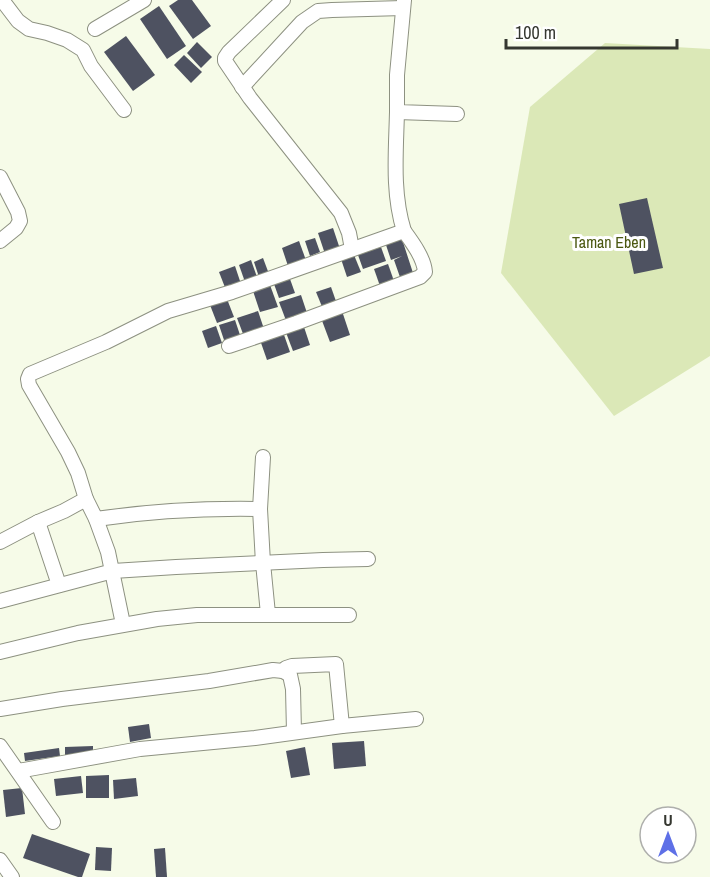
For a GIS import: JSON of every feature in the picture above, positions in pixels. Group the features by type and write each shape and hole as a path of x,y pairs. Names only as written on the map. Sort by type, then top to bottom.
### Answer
{"street":[{"path":"2,0 18,21 29,29 67,40 83,50 91,66 124,110"},
{"path":"95,29 144,0"},
{"path":"283,0 229,52 225,62 341,213 352,249"},
{"path":"229,346 420,277 425,272 412,242 404,231 398,213 396,193 397,75 403,4 318,11 302,22 242,87"},
{"path":"397,112 457,114"},
{"path":"0,177 18,212 20,221 16,228 0,241"},
{"path":"123,624 113,571 96,519 68,452 29,385 30,374 106,342 168,311 232,292 404,231"},
{"path":"263,457 260,509 268,614"},
{"path":"0,542 86,499"},
{"path":"96,519 182,509 260,509"},
{"path":"38,522 59,585"},
{"path":"0,601 113,571 323,560 368,560"},
{"path":"1,647 123,624 197,615 349,615"},
{"path":"284,671 292,666 336,664 342,726"},
{"path":"0,709 209,681 273,670 284,671 290,675 293,689 294,732"},
{"path":"18,771 140,748 255,738 416,719"},
{"path":"0,746 53,822"},
{"path":"0,860 12,877"}],"green space":[{"name":"Taman Eben","path":"605,43 710,49 710,356 614,416 501,273 530,107"}],"building":[{"path":"178,0 192,0 211,26 193,39 169,6"},
{"path":"159,6 186,46 167,59 140,19"},
{"path":"126,36 155,75 133,91 104,52"},
{"path":"197,42 212,57 201,68 187,53"},
{"path":"184,55 202,72 191,83 174,65"},
{"path":"647,198 663,268 634,274 619,204"},
{"path":"333,228 340,249 325,254 318,233"},
{"path":"401,236 414,276 401,280 394,260 402,256 391,260 385,242"},
{"path":"315,238 320,252 310,256 305,241"},
{"path":"299,241 307,263 289,269 282,248"},
{"path":"381,247 386,261 363,269 358,255"},
{"path":"354,255 361,272 347,277 341,259"},
{"path":"263,258 269,274 259,277 254,262"},
{"path":"251,260 257,277 245,282 239,265"},
{"path":"388,264 394,281 380,286 374,269"},
{"path":"235,266 241,284 226,290 219,272"},
{"path":"290,279 295,293 279,298 274,284"},
{"path":"270,285 278,307 260,312 253,291"},
{"path":"331,287 337,304 323,309 316,292"},
{"path":"301,295 308,316 287,323 279,302"},
{"path":"227,299 234,317 217,323 210,305"},
{"path":"258,311 265,332 245,339 237,318"},
{"path":"342,311 350,335 330,342 321,318"},
{"path":"235,320 241,338 225,343 219,325"},
{"path":"303,324 310,345 293,351 285,330"},
{"path":"216,326 222,343 208,348 202,331"},
{"path":"283,332 290,352 267,360 260,340"},
{"path":"149,724 151,738 130,742 128,727"},
{"path":"364,741 366,766 334,769 332,743"},
{"path":"93,746 93,755 65,756 65,747"},
{"path":"305,747 310,775 291,778 286,751"},
{"path":"59,748 60,756 25,761 24,753"},
{"path":"109,775 109,798 86,798 86,776"},
{"path":"81,776 83,793 56,796 54,779"},
{"path":"136,778 138,796 114,799 113,780"},
{"path":"22,788 25,814 6,817 3,790"},
{"path":"32,834 90,854 82,877 23,858"},
{"path":"96,847 112,848 111,871 95,870"},
{"path":"165,848 167,877 156,877 154,849"}]}
